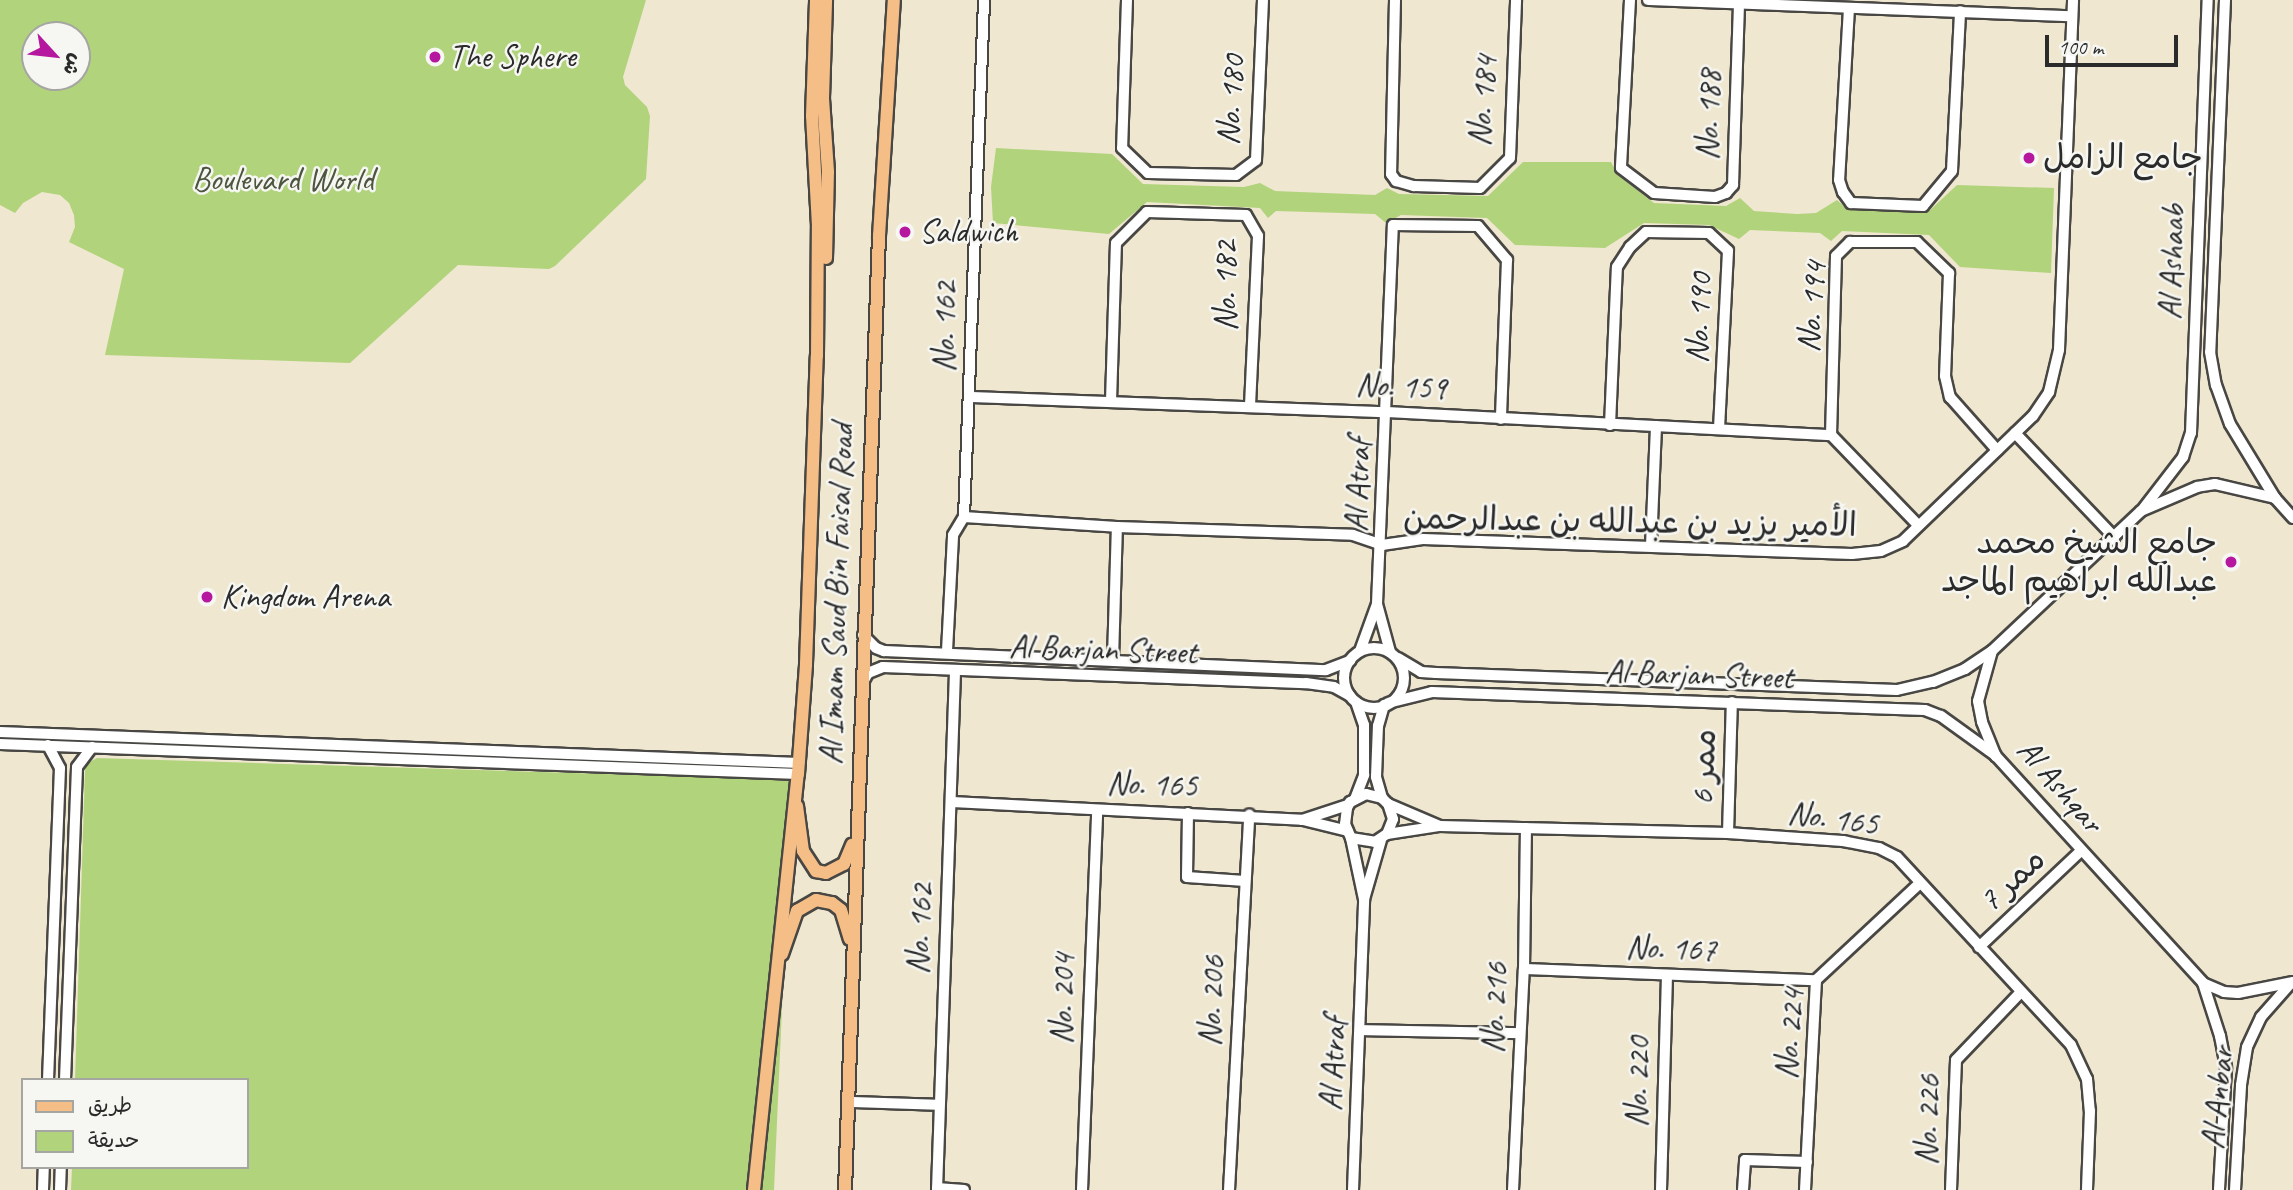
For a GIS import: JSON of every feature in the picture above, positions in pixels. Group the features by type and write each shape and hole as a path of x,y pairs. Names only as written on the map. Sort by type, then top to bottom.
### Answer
{"main road":[{"name":"Al Imam Saud Bin Faisal Road","path":"754,1190 798,768 814,477 818,314 818,226 813,149 816,0"},
{"name":"Al Imam Saud Bin Faisal Road","path":"818,314 828,223 823,97 826,0"},
{"name":"Al Imam Saud Bin Faisal Road","path":"845,1190 854,988 860,685 878,236 894,0"},
{"path":"795,798 803,851 816,871 826,873 844,864 857,831"},
{"path":"774,979 797,911 816,900 825,900 841,910 846,919 854,988"}],"street":[{"name":"No. 162","path":"947,651 953,536 964,517 984,0"},
{"name":"No. 180","path":"1127,0 1122,148 1148,173 1236,175 1256,160 1263,0"},
{"name":"No. 184","path":"1395,0 1391,174 1396,181 1414,186 1480,188 1510,158 1516,0"},
{"name":"No. 188","path":"1630,0 1621,168 1654,193 1715,197 1726,193 1733,185 1739,5"},
{"path":"1648,0 2072,16"},
{"name":"الأمير يزيد بن عبدالله بن عبدالرحمن","path":"964,517 1117,527 1353,535 1382,545 1423,539 1852,554 1881,551 1903,541 2033,416 2049,392 2059,349 2073,0"},
{"name":"Al Ashaab","path":"2141,511 2183,457 2191,433 2208,0"},
{"name":"Al Ashaab","path":"2225,0 2210,352 2216,385 2230,424 2274,498"},
{"path":"1849,8 1839,180 1843,192 1852,203 1923,206 1952,172 1960,11"},
{"name":"No. 182","path":"1111,401 1116,243 1147,212 1246,215 1258,236 1250,407"},
{"name":"Al Atraf","path":"1377,604 1382,545 1393,225 1478,226 1507,260 1501,419"},
{"name":"No. 190","path":"1610,425 1617,267 1630,247 1646,232 1709,233 1728,251 1720,429"},
{"name":"No. 194","path":"1830,435 1836,256 1850,242 1917,242 1949,273 1945,376 1950,397 1997,450"},
{"name":"No. 159","path":"970,397 1387,412 1830,435"},
{"path":"1651,546 1656,426"},
{"path":"2015,433 2114,537"},
{"path":"1830,435 1918,525"},
{"path":"1992,651 2141,511 2197,487 2215,484 2274,498 2293,518"},
{"path":"1113,659 1117,527"},
{"path":"1349,835 1344,816 1364,775 1364,725 1344,680 1350,662 1360,651 1377,604"},
{"path":"1353,699 1370,708 1386,704 1400,692 1404,682 1377,604"},
{"name":"Al Barjan Street","path":"863,635 876,648 884,651 947,651 1326,670 1350,662"},
{"path":"1360,651 1370,647 1394,655"},
{"name":"Al Barjan Street","path":"1394,655 1421,672 1897,690 1933,682 1965,668 1992,651"},
{"name":"Al Ashqar","path":"1992,651 1978,701 1982,722 1996,756 2203,984"},
{"name":"Al Barjan Street","path":"860,685 869,673 883,667 1306,683 1334,687 1353,699"},
{"name":"No. 162","path":"937,1189 955,671"},
{"name":"Al Barjan Street","path":"1386,704 1432,692 1924,710 1941,716 1996,756"},
{"name":"ممر 6","path":"1728,833 1732,702"},
{"path":"1384,837 1393,819 1376,777 1378,726 1386,704"},
{"path":"0,732 798,768"},
{"path":"39,733 50,747 60,768 48,1078"},
{"path":"0,744 798,768"},
{"path":"65,1078 77,767 92,747"},
{"path":"60,768 67,761 77,767"},
{"path":"1351,802 1366,794 1440,826"},
{"name":"No. 165","path":"952,802 1249,815 1302,820 1351,802"},
{"name":"No. 204","path":"1082,1190 1097,810"},
{"path":"1188,813 1187,877 1245,881"},
{"name":"No. 206","path":"1229,1190 1249,815"},
{"path":"1302,820 1367,843 1440,826"},
{"name":"No. 165","path":"1440,826 1728,833 1843,841 1879,848 1897,857 2020,993 2071,1045 2087,1079 2090,1111 2087,1190"},
{"name":"No. 216","path":"1513,1190 1524,969 1526,828"},
{"name":"Al Atraf","path":"1349,835 1364,899 1353,1190"},
{"name":"Al Atraf","path":"1364,899 1384,837"},
{"name":"ممر 7","path":"1979,947 2081,850"},
{"name":"No. 224","path":"1805,1190 1816,980 1920,883"},
{"name":"No. 167","path":"1524,969 1816,980"},
{"name":"No. 220","path":"1661,1190 1667,976"},
{"path":"2203,984 2224,992 2238,993 2292,983"},
{"name":"Al Anbar","path":"2235,1190 2241,1085 2247,1047 2261,1017 2292,983"},
{"name":"Al Anbar","path":"2203,984 2220,1035 2226,1068 2219,1190"},
{"name":"No. 226","path":"1951,1190 1956,1060 2020,993"},
{"path":"1361,1030 1519,1033"},
{"path":"850,1102 939,1105"},
{"path":"1743,1190 1745,1160 1807,1162"},
{"path":"43,1190 44,1169"},
{"path":"61,1169 61,1190"},
{"path":"937,1189 964,1190"}],"green space":[{"name":"Boulevard World","path":"0,0 646,0 623,77 625,85 647,107 650,116 646,179 549,269 458,265 350,363 105,355 124,269 69,242 75,227 74,215 69,203 60,195 42,192 23,203 15,213 0,205"},
{"path":"996,148 1112,154 1143,184 1244,187 1260,183 1275,191 1375,195 1387,188 1399,194 1488,196 1523,162 1611,162 1618,175 1654,203 1726,206 1740,198 1754,211 1797,214 1816,213 1837,200 1847,209 1928,212 1957,185 2054,188 2051,273 1960,267 1929,235 1842,231 1831,241 1820,233 1750,230 1739,239 1709,225 1644,223 1605,248 1515,245 1487,218 1401,215 1386,223 1375,214 1276,211 1268,218 1260,208 1147,202 1109,234 993,223 991,187"},
{"path":"97,758 792,780 774,1190 71,1190 72,1169 248,1169 248,1078 75,1078 86,764"}],"place":[{"name":"The Sphere","path":"435,57"},
{"name":"جامع الزامل","path":"2029,158"},
{"name":"Saldwich","path":"905,232"},
{"name":"جامع الشيخ محمد عبدالله ابراهيم الماجد","path":"2231,562"},
{"name":"Kingdom Arena","path":"207,597"}]}
